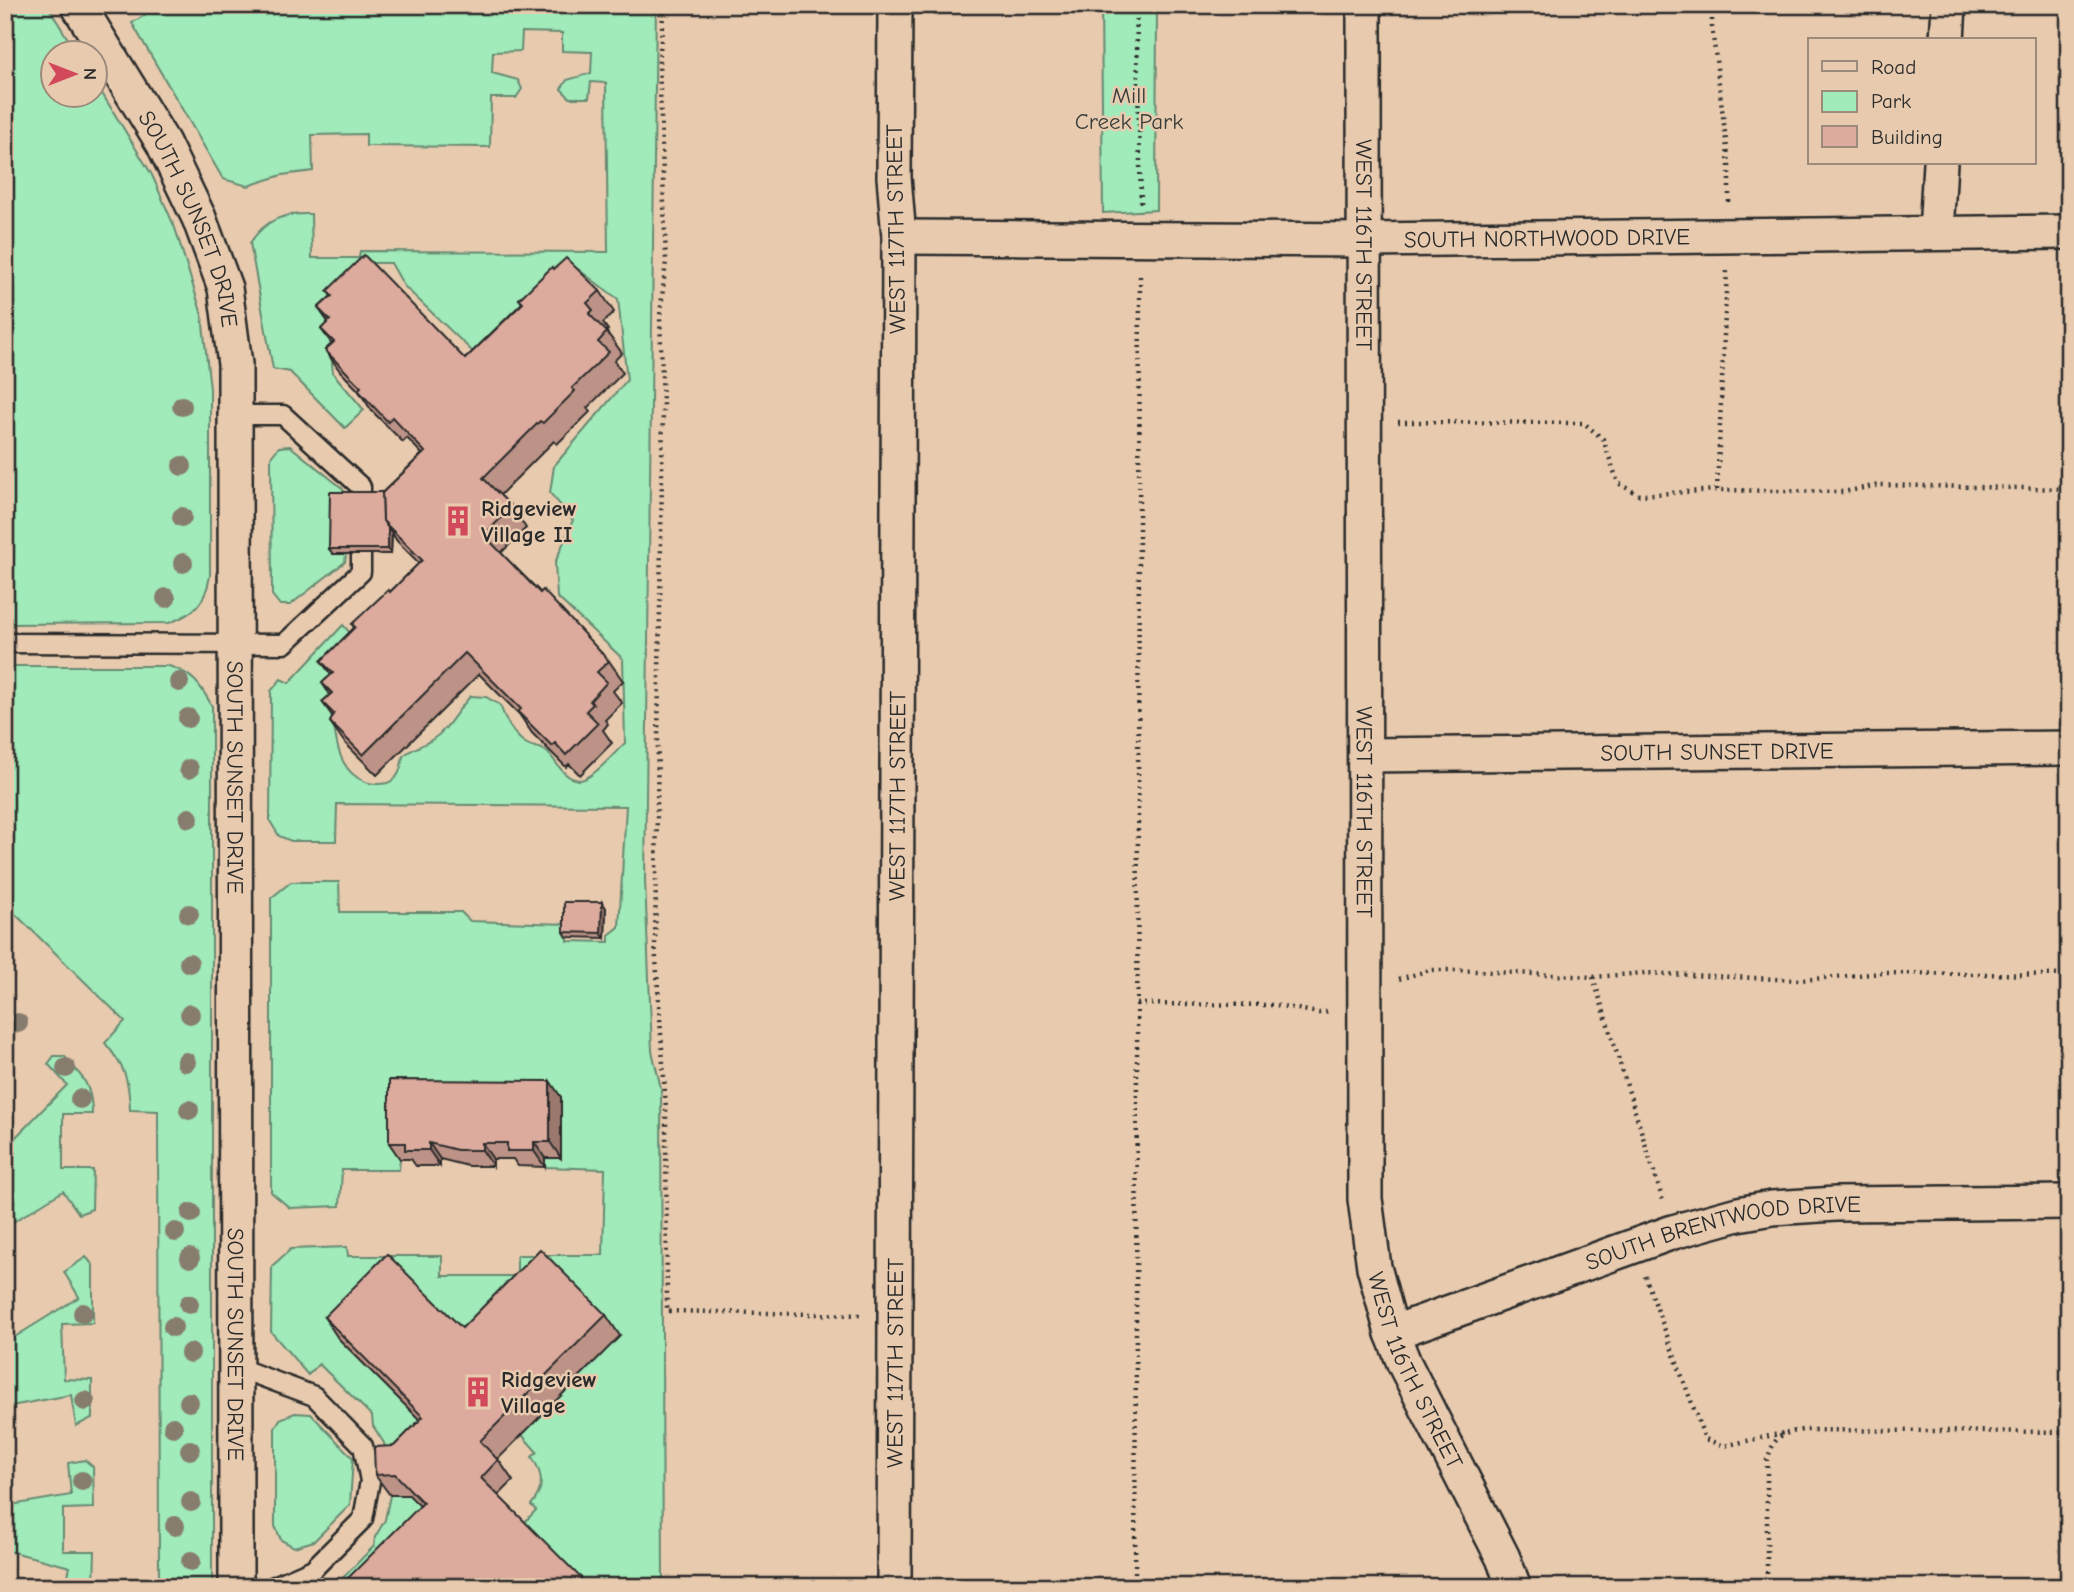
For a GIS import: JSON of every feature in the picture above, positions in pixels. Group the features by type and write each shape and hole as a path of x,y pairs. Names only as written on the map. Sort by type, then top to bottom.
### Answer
{"street":[{"name":"SOUTH SUNSET DRIVE","path":"78,5 163,143 204,230 225,288 235,364 236,1587"},
{"name":"WEST 117TH STREET","path":"894,1587 899,237 894,177 895,5"},
{"name":"WEST 116TH STREET","path":"1364,5 1365,1199 1374,1267 1392,1333 1404,1363 1503,1558 1514,1587"},
{"path":"1947,38 1949,5"},
{"path":"1936,233 1940,164"},
{"name":"SOUTH NORTHWOOD DRIVE","path":"899,237 1365,240 2069,232"},
{"name":"SOUTH SUNSET DRIVE","path":"1365,755 2069,748"},
{"name":"SOUTH BRENTWOOD DRIVE","path":"1392,1333 1673,1232 1738,1214 1772,1208 1836,1204 2069,1202"}],"lane":[{"path":"5,643 284,643 361,572 361,487 283,415 235,415"},
{"path":"236,1367 314,1396 363,1446 370,1481 363,1519 313,1569 272,1587"}],"path":[{"path":"664,5 659,62 666,261 660,316 663,405 655,944 666,1108 667,1311 830,1313 895,1317"},
{"path":"1135,1587 1140,239 1136,5"},
{"path":"1365,422 1584,423 1603,439 1618,483 1640,495 1717,490 1843,492 1879,485 2069,489"},
{"path":"1137,1004 1276,1005 1319,1013 1342,1009 1386,982 1430,970 1593,977 1645,973 1800,980 1883,974 2069,975"},
{"path":"1767,1587 1768,1460 1773,1443 1783,1433 1802,1430 2069,1432"}],"green space":[{"path":"5,5 47,5 67,38 38,38 38,108 108,108 108,103 152,175 175,228 202,315 210,389 210,576 202,601 186,615 169,623 5,624"},
{"path":"196,5 656,5 645,880 652,1051 661,1088 663,1587 584,1587 522,1525 536,1510 531,1505 539,1493 541,1481 532,1457 537,1452 522,1435 620,1336 476,1349 338,1338 438,1438 388,1468 384,1443 373,1426 372,1416 319,1364 308,1375 271,1332 272,1266 291,1249 347,1247 348,1256 442,1256 442,1276 517,1276 517,1255 603,1255 605,1169 545,1167 545,1158 400,1159 399,1170 342,1170 340,1206 290,1208 271,1192 271,898 291,882 339,882 340,912 461,912 470,921 568,924 568,941 609,942 609,935 619,927 626,806 337,804 336,841 291,841 279,836 270,821 271,691 281,679 289,683 343,625 359,643 330,711 340,754 347,768 358,778 372,784 387,783 395,779 403,756 439,735 471,696 486,697 500,705 514,732 527,744 547,752 573,779 584,779 597,771 625,743 623,659 557,597 555,563 573,520 550,493 554,466 627,380 618,299 575,267 474,353 404,286 391,263 369,263 335,315 330,344 333,373 364,410 345,428 290,372 273,369 250,243 262,228 276,219 311,214 312,258 359,258 360,251 608,252 606,83 591,82 589,98 570,98 561,89 567,80 591,73 592,52 562,51 562,33 522,32 521,51 493,52 492,73 518,80 522,89 516,98 491,98 490,147 366,146 366,134 312,135 313,171 282,175 248,186 223,179 132,23 153,10"},
{"name":"Mill Creek Park","path":"1101,5 1157,5 1156,210 1103,213"},
{"path":"290,446 342,488 347,497 333,554 346,554 345,562 290,605 280,605 272,595 271,457 279,447"},
{"path":"5,666 169,666 195,681 212,706 212,1587 159,1587 158,1111 130,1110 125,1074 105,1043 125,1021 5,904"},
{"path":"54,1056 64,1056 81,1076 90,1096 92,1114 63,1114 63,1170 93,1170 92,1209 79,1214 63,1191 5,1227 5,1148 67,1085 48,1064"},
{"path":"86,1257 93,1265 93,1323 62,1324 64,1379 92,1380 92,1418 76,1426 71,1395 5,1407 5,1343 79,1297 64,1272"},
{"path":"295,1413 311,1414 353,1458 350,1505 314,1541 294,1547 281,1540 275,1526 275,1428 280,1419"},
{"path":"85,1460 93,1467 94,1508 63,1509 63,1551 95,1551 94,1587 65,1587 70,1567 5,1550 5,1506 71,1495 68,1463"},
{"path":"390,1495 409,1495 438,1523 374,1587 334,1587 374,1546 375,1537 385,1520"}],"building":[{"name":"Ridgeview Village II","path":"364,255 465,359 523,303 519,299 552,267 554,269 566,258 600,291 587,303 593,310 589,314 607,332 598,342 609,352 572,388 575,391 543,423 540,421 483,478 512,507 484,535 540,593 543,590 609,661 597,672 607,682 590,701 593,704 586,711 598,723 566,755 555,743 552,746 518,712 521,709 465,653 363,755 330,722 334,714 322,702 332,693 322,683 333,673 321,661 355,627 352,624 422,560 383,521 382,493 425,452 392,417 388,422 358,390 361,387 325,350 334,342 321,329 330,320 318,308 332,296 327,291"},
{"path":"330,492 383,492 383,521 388,528 388,549 329,549"},
{"path":"564,902 602,902 601,933 564,932"},
{"path":"389,1080 550,1081 550,1142 534,1142 534,1151 507,1151 507,1143 482,1143 482,1150 457,1150 429,1143 429,1150 405,1150 405,1143 389,1143"},
{"name":"Ridgeview Village","path":"540,1249 606,1315 480,1441 498,1460 481,1478 590,1587 339,1587 423,1503 395,1474 375,1475 374,1447 394,1446 423,1417 324,1317 387,1254 462,1328"}],"place":[{"name":"Ridgeview Village II","path":"458,521"},
{"name":"Ridgeview Village","path":"478,1392"}]}
